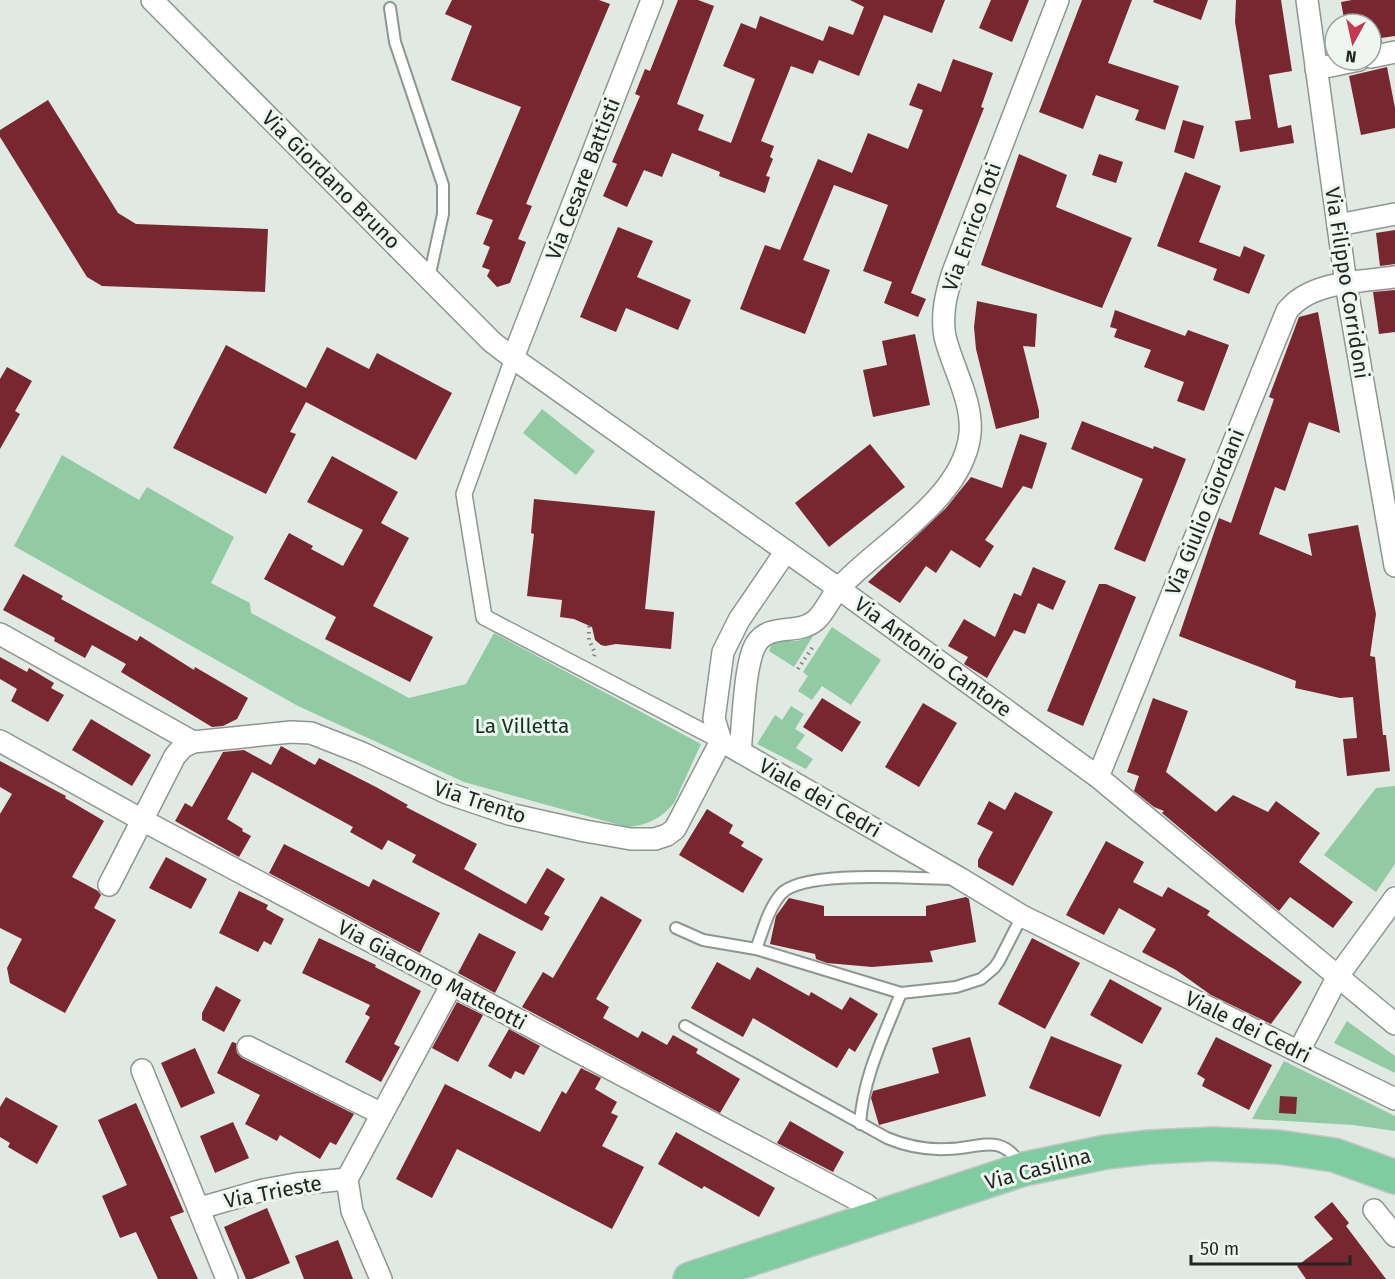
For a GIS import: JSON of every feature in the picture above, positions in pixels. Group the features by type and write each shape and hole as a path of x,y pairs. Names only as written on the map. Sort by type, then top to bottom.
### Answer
{"main road":[{"name":"Via Casilina","path":"690,1279 1024,1169 1106,1152 1150,1147 1234,1144 1278,1147 1327,1153 1395,1177"}],"street":[{"name":"Via Giordano Bruno","path":"152,0 492,342 513,358"},
{"name":"Via Cesare Battisti","path":"513,358 652,0"},
{"name":"Via Enrico Toti","path":"740,752 748,666 756,645 763,635 770,631 799,628 816,620 838,588 935,500 956,474 962,461 970,434 969,415 945,337 943,326 945,303 953,272 1058,0"},
{"name":"Via Filippo Corridoni","path":"1307,0 1346,284 1395,566"},
{"path":"1316,69 1323,68"},
{"path":"1338,225 1395,214"},
{"name":"Via Giulio Giordani","path":"1098,777 1283,318 1291,304 1304,295 1346,284 1395,277"},
{"name":"Via Antonio Cantore","path":"513,358 838,588 1098,777 1395,1024"},
{"name":"Viale dei Cedri","path":"513,358 464,494 484,617 721,741 1022,916 1395,1099"},
{"path":"721,741 714,719 723,652 739,620 786,551"},
{"path":"0,633 193,742"},
{"name":"Via Trento","path":"193,742 291,732 310,733 362,753 447,793 486,807 613,837 648,839 662,837 675,829 721,741"},
{"name":"Via Giacomo Matteotti","path":"0,741 451,986 867,1205"},
{"path":"109,885 175,756 183,747 193,742"},
{"path":"1299,1051 1338,976 1395,898"},
{"path":"381,1279 352,1211 347,1179 451,986"},
{"path":"248,1047 382,1114"},
{"name":"Via Trieste","path":"142,1070 227,1279"},
{"name":"Via Trieste","path":"200,1208 262,1190 347,1179"},
{"path":"1374,1210 1395,1236"}],"lane":[{"path":"390,8 395,42 443,184 443,214 429,279"},
{"path":"756,949 776,901 782,893 798,884 832,879 961,879"},
{"path":"676,928 703,940 756,949 901,993 956,987 981,979 999,961 1022,916"},
{"path":"860,1124 862,1102 871,1067 901,993"},
{"path":"685,1026 887,1138 922,1148 950,1149 981,1144 1000,1145 1014,1153 1024,1169"},
{"path":"1352,1078 1366,1095 1395,1108"}],"path":[{"path":"587,670 595,653 589,640 589,626"}],"green space":[{"path":"542,409 595,451 576,475 523,433"},
{"name":"La Villetta","path":"62,455 139,500 147,487 234,537 211,583 250,603 251,613 409,698 466,684 494,633 701,744 674,803 653,820 627,827 464,782 298,706 14,546"},
{"path":"832,627 881,660 851,705 822,686 812,700 798,691 808,676 803,672"},
{"path":"813,636 794,667 769,651 773,640 797,641"},
{"path":"791,706 804,714 795,729 805,735 796,748 813,759 806,769 757,744 775,715 782,720"},
{"path":"1395,786 1395,864 1376,892 1324,855 1376,788"},
{"path":"1347,1021 1395,1056 1395,1073 1334,1043"},
{"path":"1284,1061 1395,1116 1395,1131 1353,1125 1252,1119"}],"building":[{"path":"452,0 599,0 610,4 526,204 532,206 518,239 526,242 510,283 497,287 487,276 490,270 482,267 490,247 483,244 493,220 476,214 521,107 451,80 472,26 445,14"},
{"path":"678,0 698,0 714,6 677,104 704,115 698,130 731,143 755,79 723,66 741,23 756,29 760,16 823,41 829,26 853,35 864,7 850,0 945,0 932,33 884,15 859,76 819,60 813,74 791,66 761,141 774,146 770,157 773,159 766,176 770,177 765,193 719,176 720,172 672,153 662,177 644,170 627,207 603,196 617,164 612,162 640,96 635,94 645,69 650,71"},
{"path":"991,0 1029,0 1012,42 979,28"},
{"path":"1082,0 1132,0 1108,63 1179,86 1165,130 1135,120 1139,110 1096,95 1083,129 1039,112"},
{"path":"1154,0 1208,0 1201,20 1153,2"},
{"path":"1236,0 1281,0 1292,71 1269,75 1278,128 1291,125 1294,143 1240,152 1235,121 1251,119 1235,22"},
{"path":"1395,0 1395,36 1383,38 1383,12 1343,12 1341,2"},
{"path":"953,59 993,73 981,107 984,108 911,293 926,299 918,317 884,303 892,282 863,271 888,205 834,185 803,260 830,270 805,334 740,309 765,245 780,250 818,159 852,173 868,133 908,149 923,110 909,105 918,83 941,92"},
{"path":"1387,67 1395,108 1395,128 1361,135 1349,76 1366,72 1383,72 1383,68"},
{"path":"48,100 118,213 136,224 268,229 265,292 102,286 87,277 0,137 0,130"},
{"path":"1183,120 1204,126 1194,159 1174,152"},
{"path":"1019,154 1067,175 1056,207 1132,238 1102,308 981,265"},
{"path":"1099,154 1123,162 1116,183 1092,175"},
{"path":"1185,172 1221,186 1199,242 1240,257 1244,246 1265,255 1249,294 1213,280 1217,269 1157,246"},
{"path":"618,227 653,241 637,277 691,300 678,330 626,308 616,332 580,317"},
{"path":"1395,230 1395,264 1380,266 1376,233"},
{"path":"1395,290 1395,332 1379,334 1373,292"},
{"path":"977,301 1037,314 1035,347 1023,346 1039,418 996,429 976,349 974,327"},
{"path":"1115,310 1185,336 1188,330 1229,345 1204,411 1177,401 1184,382 1144,367 1151,350 1114,337 1117,329 1110,327"},
{"path":"1318,312 1340,433 1309,422 1285,491 1275,487 1259,534 1312,556 1308,534 1358,525 1376,614 1370,656 1375,657 1383,735 1386,735 1390,771 1347,776 1343,739 1357,738 1353,697 1340,698 1295,688 1296,681 1179,636 1219,518 1231,523 1274,399 1269,397 1299,317"},
{"path":"915,334 930,405 873,417 863,370 887,365 882,341"},
{"path":"226,345 306,388 327,347 369,369 377,353 452,393 416,460 306,402 290,432 296,434 266,494 173,448"},
{"path":"7,367 32,381 15,411 20,414 0,449 0,379"},
{"path":"1082,421 1153,449 1154,446 1186,459 1145,562 1114,549 1143,479 1071,449"},
{"path":"1020,434 1047,443 1032,489 1023,486 985,540 994,546 980,568 951,550 936,573 926,566 900,603 868,582 946,508 971,477 1002,488"},
{"path":"870,444 905,487 829,547 795,503"},
{"path":"332,456 398,492 381,523 409,538 373,606 433,637 410,682 325,639 336,617 264,579 289,533 313,546 311,549 343,566 363,530 307,502"},
{"path":"534,499 655,511 645,609 674,612 671,649 616,644 601,645 595,640 592,627 574,619 560,617 562,600 527,596 534,534 531,533"},
{"path":"1033,567 1066,581 1053,610 1038,603 1025,634 1014,630 987,678 964,664 968,657 948,646 964,619 995,637 1014,593 1021,596"},
{"path":"23,574 63,596 61,599 137,641 140,636 194,670 195,667 248,698 237,719 223,726 212,727 121,672 126,664 92,645 85,658 54,641 55,638 3,610"},
{"path":"1099,584 1106,584 1136,597 1083,726 1047,711"},
{"path":"0,657 27,672 29,668 54,683 51,688 64,695 48,722 11,701 17,689 0,679"},
{"path":"822,698 861,722 842,752 803,727"},
{"path":"1153,698 1188,711 1166,772 1216,812 1233,795 1268,812 1276,801 1320,833 1299,862 1353,902 1333,928 1290,897 1279,911 1162,813 1164,811 1154,807 1134,791 1139,776 1127,772"},
{"path":"923,703 957,723 919,787 885,767"},
{"path":"91,719 151,755 132,786 72,750"},
{"path":"281,746 315,765 319,758 477,844 464,869 526,904 547,868 565,879 544,914 550,917 542,931 412,862 416,855 388,840 382,850 350,832 353,827 252,772 227,819 251,836 239,857 175,821 185,803 192,807 223,752 244,750 271,765"},
{"path":"0,761 66,796 65,798 104,821 72,877 98,891 101,895 94,908 116,920 65,1013 10,983 7,968 22,939 0,928 0,814 12,794 0,787"},
{"path":"1015,792 1053,812 1013,886 978,867 978,860 993,832 977,824 989,801 1005,810"},
{"path":"707,809 733,825 729,833 744,842 741,846 763,859 743,893 679,855"},
{"path":"1106,841 1144,862 1133,882 1162,897 1168,887 1210,911 1207,915 1302,982 1271,1024 1211,995 1176,970 1142,952 1156,929 1119,908 1104,935 1066,915"},
{"path":"284,844 369,887 373,879 440,913 420,953 269,873"},
{"path":"166,857 207,879 191,909 149,888"},
{"path":"239,891 268,905 266,909 284,919 271,945 264,941 258,952 219,933"},
{"path":"601,896 642,920 596,999 609,1007 603,1018 638,1038 642,1031 667,1045 673,1035 698,1049 696,1053 740,1079 720,1113 522,1007 543,972 553,978"},
{"path":"966,897 969,899 976,942 930,951 933,962 872,967 827,963 816,959 815,954 770,944 776,916 789,898 824,906 824,916 926,916 926,906"},
{"path":"479,933 516,952 495,993 458,973"},
{"path":"319,938 376,965 375,967 421,991 394,1044 400,1047 381,1082 345,1062 370,1017 365,1014 370,1005 302,973"},
{"path":"1032,938 1080,963 1045,1029 998,1004"},
{"path":"717,962 750,980 757,967 809,996 811,992 842,1010 850,997 878,1014 855,1052 849,1048 837,1068 753,1018 743,1037 691,1008"},
{"path":"1110,979 1162,1008 1142,1044 1090,1015"},
{"path":"216,986 241,1000 224,1032 202,1020 202,1013"},
{"path":"457,1002 483,1015 458,1062 432,1048"},
{"path":"509,1029 540,1046 524,1075 515,1071 511,1079 488,1066"},
{"path":"1051,1036 1122,1065 1100,1117 1029,1088"},
{"path":"970,1037 986,1096 879,1125 871,1098 873,1091 939,1073 932,1048"},
{"path":"1216,1037 1272,1065 1249,1110 1202,1086 1205,1079 1197,1074"},
{"path":"232,1042 236,1043 237,1053 242,1058 354,1114 336,1145 330,1142 320,1159 280,1135 277,1141 245,1124 260,1095 217,1073"},
{"path":"195,1048 215,1093 181,1108 161,1063"},
{"path":"581,1068 601,1078 595,1089 617,1102 611,1113 618,1116 602,1146 644,1167 612,1229 457,1149 432,1198 396,1179 445,1084 540,1132 562,1091 566,1094"},
{"path":"1280,1096 1297,1097 1296,1114 1279,1113"},
{"path":"6,1097 58,1126 37,1164 8,1147 10,1143 0,1137 0,1107"},
{"path":"136,1103 184,1212 170,1217 198,1279 158,1279 136,1232 120,1238 102,1196 127,1185 98,1120"},
{"path":"790,1121 844,1152 833,1172 777,1143"},
{"path":"233,1122 249,1158 215,1173 200,1136"},
{"path":"676,1132 775,1188 759,1217 704,1186 702,1189 658,1164"},
{"path":"1332,1202 1349,1223 1346,1226 1386,1279 1306,1279 1297,1266 1333,1239 1314,1217"},
{"path":"267,1208 290,1263 252,1279 246,1279 224,1227"},
{"path":"338,1240 353,1279 304,1279 295,1256"}]}
